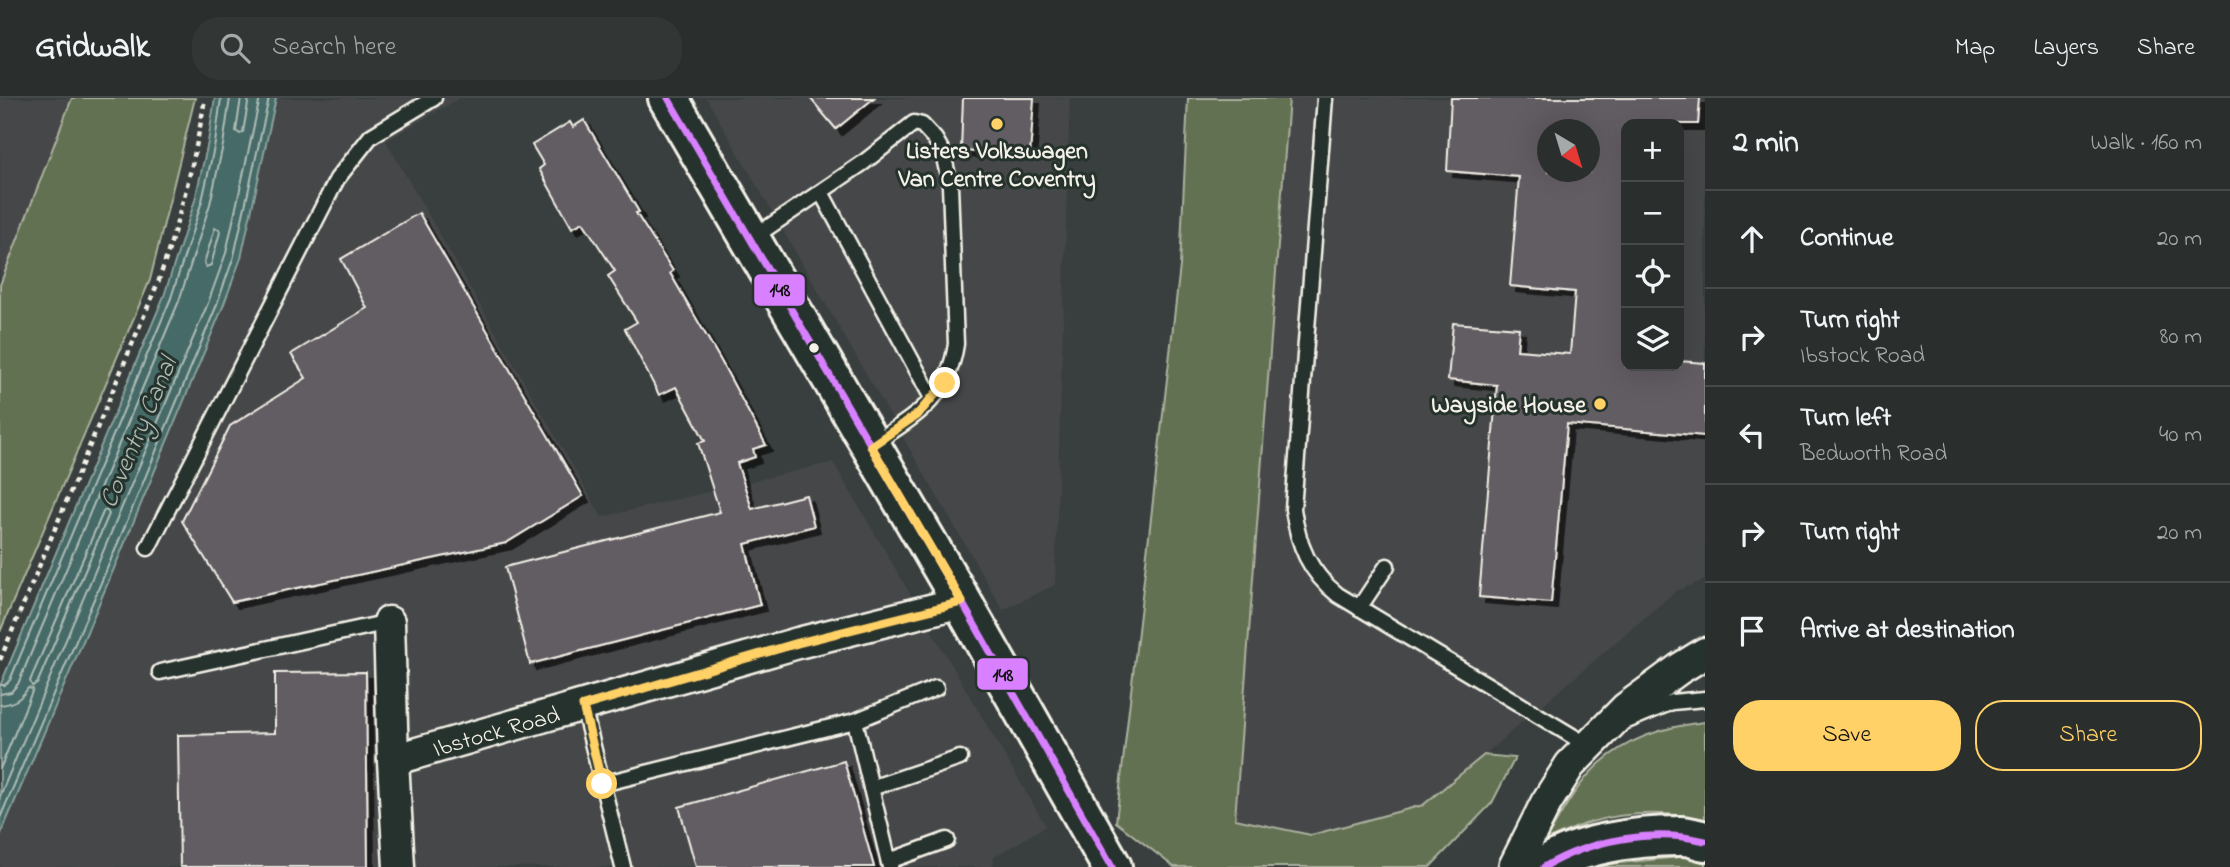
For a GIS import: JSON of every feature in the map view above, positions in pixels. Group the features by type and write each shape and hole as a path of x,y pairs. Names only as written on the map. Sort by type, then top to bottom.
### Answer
{"main road":[{"path":"668,98 962,602 1112,867"},
{"path":"1544,867 1554,860 1596,844 1680,835 1705,841"}],"street":[{"name":"Ibstock Road","path":"393,760 798,643 962,602"},
{"path":"389,622 399,867"},
{"path":"1514,867 1546,803 1570,765 1626,708 1705,653"}],"lane":[{"path":"148,548 337,179 371,136 434,98"},
{"path":"1325,98 1293,509 1298,541 1314,571 1325,584 1359,608 1588,746 1631,718 1672,702 1705,699"},
{"path":"750,240 821,192 914,123 922,125 935,139 943,153 950,186 956,344 954,363 945,383 918,414 871,446"},
{"path":"821,192 932,398"},
{"path":"1359,608 1387,566"},
{"path":"160,672 389,622"},
{"path":"602,784 855,720 936,688"},
{"path":"583,706 623,867"},
{"path":"855,720 889,864 947,840"},
{"path":"871,788 960,758"}],"path":[{"path":"0,660 159,281 179,219 197,147 205,98"}],"shaded area":[{"path":"0,98 72,98 0,285"},
{"path":"276,98 460,98 386,141 602,517 833,462 1046,826 994,857 993,867 0,867 0,836 121,552 241,258"},
{"path":"706,98 1070,98 1055,585 1003,610"},
{"path":"1289,98 1705,98 1705,580 1676,591 1423,805 1311,835 1235,819"}],"green space":[{"path":"72,98 195,98 150,280 0,632 0,285"},
{"path":"1188,98 1289,98 1235,819 1311,835 1423,805 1484,755 1515,758 1492,803 1430,867 1174,867 1116,822 1180,266"},
{"path":"1705,722 1705,819 1634,814 1591,822 1546,840 1583,781 1610,755 1649,735"},
{"path":"1690,856 1705,863 1705,867 1601,867 1609,864"}],"water":[{"name":"Coventry Canal","path":"215,98 276,98 241,258 121,552 0,836 0,686 164,296 195,200"}],"building":[{"path":"810,98 874,98 836,129"},
{"name":"Listers Volkswagen Van Centre Coventry","path":"963,98 1034,98 1030,155 961,151"},
{"name":"Wayside House","path":"1451,98 1700,98 1698,124 1684,124 1684,119 1621,119 1621,371 1684,371 1684,361 1705,363 1705,436 1567,424 1551,603 1479,597 1497,385 1448,380 1453,323 1519,328 1517,350 1570,354 1575,292 1510,286 1519,177 1447,171"},
{"path":"584,120 639,212 636,213 673,271 670,273 766,445 753,449 755,457 737,463 752,509 806,495 814,526 745,544 760,605 530,664 505,567 720,512 698,443 705,441 676,387 659,395 625,329 637,322 608,276 615,271 583,222 572,228 539,169 544,165 532,145 570,122 573,127"},
{"path":"419,213 583,496 506,543 232,602 182,521 230,426 306,378 291,354 367,308 341,259"},
{"path":"366,672 368,867 180,867 178,735 275,733 275,673"},
{"path":"844,761 874,867 696,867 679,807"}],"transit line":[{"name":"148","path":"668,98 962,602 1112,867"},
{"name":"148","path":"1544,867 1581,850 1622,839 1665,836 1705,841"}],"place":[{"name":"Listers Volkswagen Van Centre Coventry","path":"997,124"},
{"name":"Wayside House","path":"1600,404"}],"route":[{"path":"602,784 583,706 798,643 962,602 871,446 918,414 945,383"}]}
